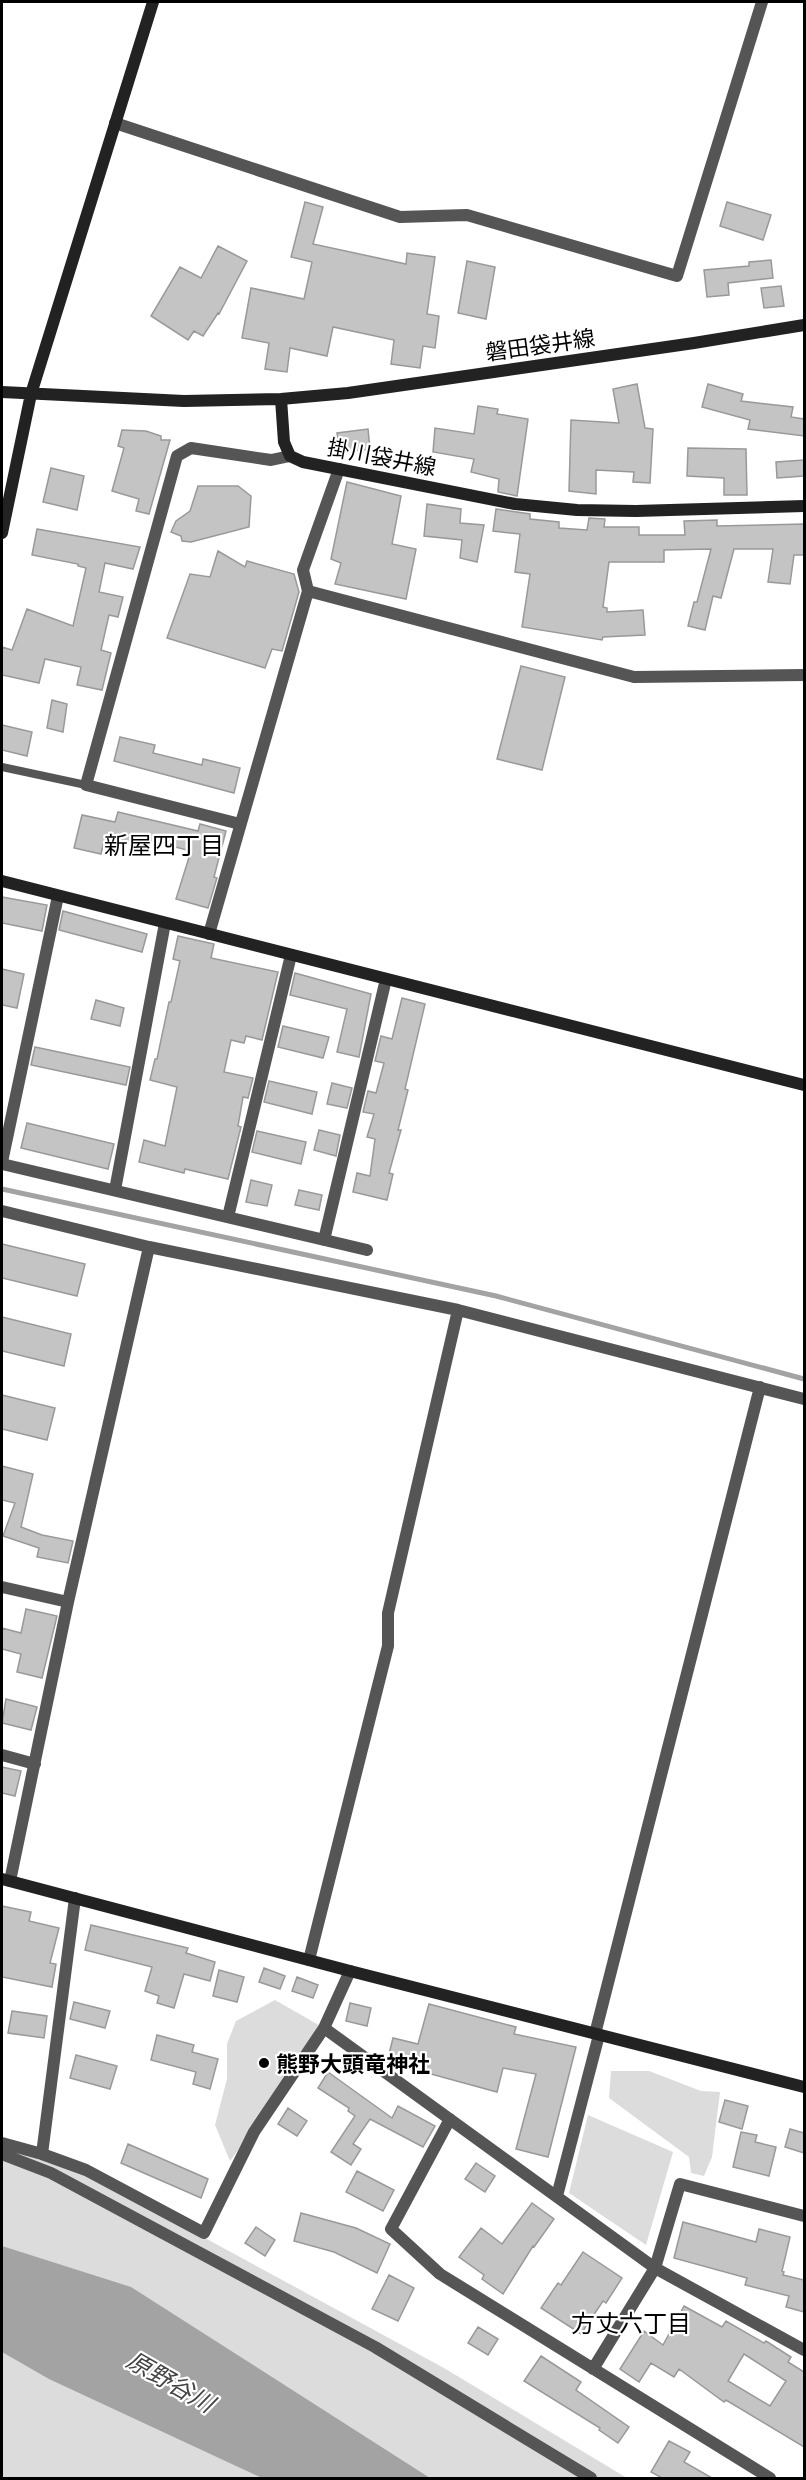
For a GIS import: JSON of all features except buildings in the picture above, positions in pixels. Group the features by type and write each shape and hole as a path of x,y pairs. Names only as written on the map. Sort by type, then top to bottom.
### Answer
{"street":[{"path":"2,532 4,506 31,394 153,2"},
{"path":"115,123 400,217 467,215 677,276 762,2"},
{"name":"磐田袋井線","path":"281,399 348,393 683,345 804,325"},
{"path":"2,392 184,401 281,399 284,442 290,456 271,460 191,448 177,456 86,785 240,824"},
{"name":"掛川袋井線","path":"290,456 303,462 515,504 577,510 636,511 804,506"},
{"path":"208,934 308,591 303,570 339,469"},
{"path":"308,591 634,677 804,675"},
{"path":"2,881 804,1085"},
{"path":"58,896 2,1163 367,1250"},
{"path":"116,1190 165,923"},
{"path":"228,1217 291,955"},
{"path":"324,1240 386,979"},
{"path":"2,1211 149,1247 458,1310 804,1399"},
{"path":"149,1247 68,1602 35,1764 6,1880 804,2087"},
{"path":"309,1960 388,1646 388,1613 458,1310"},
{"path":"557,2196 760,1387"},
{"path":"2,1587 68,1602"},
{"path":"2,1755 35,1764"},
{"path":"42,2154 75,1898"},
{"path":"2,2143 86,2170 204,2233 254,2132 324,2028 350,1971"},
{"path":"324,2028 655,2268 804,2350"},
{"path":"450,2119 391,2229 440,2274 770,2478"},
{"path":"2,2154 61,2179 375,2347 591,2478"},
{"path":"593,2368 655,2268 680,2184 804,2216"}],"lane":[{"path":"2,767 86,785"}],"shaded area":[{"path":"275,2000 324,2028 230,2161 215,2125 227,2079 227,2044 236,2021"},
{"path":"611,2071 649,2071 701,2091 720,2092 712,2157 704,2176 691,2173 689,2157 609,2098"},
{"path":"588,2115 673,2152 646,2245 569,2193"},
{"path":"2,2145 91,2176 444,2368 627,2478 2,2478"}],"water":[{"name":"原野谷川","path":"2,2246 131,2287 430,2478 262,2478 49,2379 2,2352"}],"waterway":[{"path":"2,1189 496,1296 804,1379"}],"place":[{"name":"熊野大頭竜神社","path":"264,2063"}],"district":[{"name":"新屋四丁目","path":"164,844"},
{"name":"方丈六丁目","path":"631,2322"}]}
